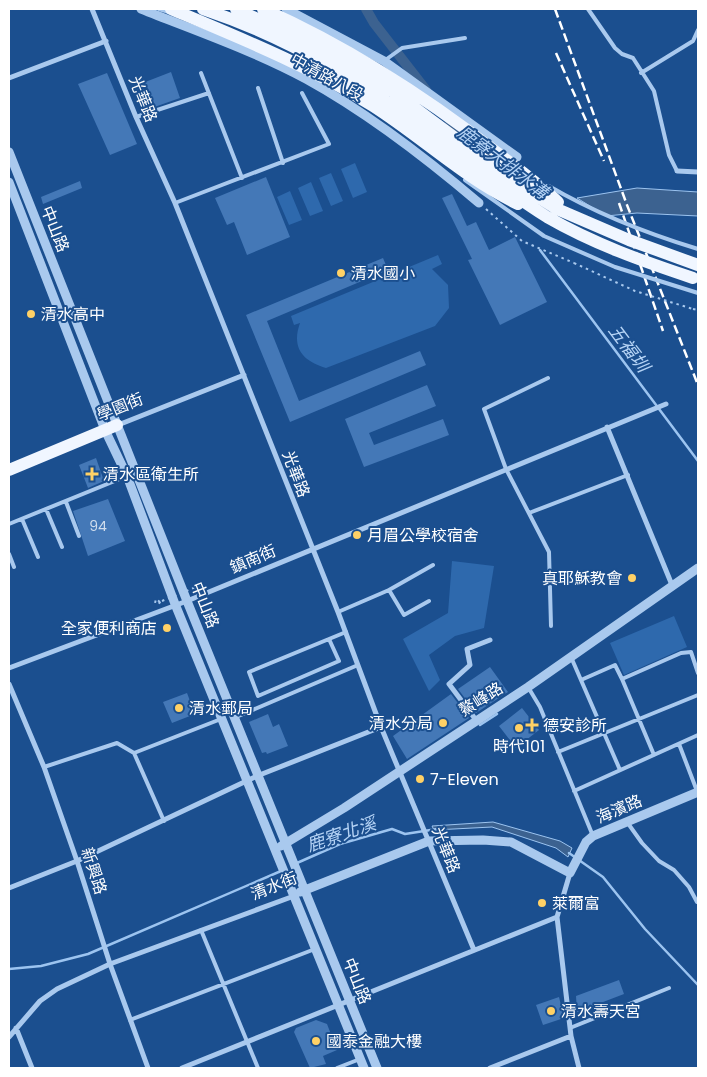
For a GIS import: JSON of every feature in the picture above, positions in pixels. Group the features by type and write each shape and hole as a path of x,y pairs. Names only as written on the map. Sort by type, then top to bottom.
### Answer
{"main road":[{"path":"171,9 275,52 325,77 415,134 488,190 548,217 588,239 624,255 697,280"},
{"path":"202,9 279,41 330,67 398,110 548,217"},
{"path":"236,9 302,40 392,91 557,210 571,214 629,240 698,264"},
{"path":"263,9 337,46 460,124 552,196 571,214"},
{"name":"學園街","path":"9,470 111,428"}],"street":[{"name":"光華路","path":"92,9 136,117 175,204 346,632 381,728 401,770 474,950"},
{"name":"中清路八段","path":"141,9 305,79 358,111 440,169 479,203"},
{"path":"286,9 384,61 517,156 479,203"},
{"path":"9,78 106,40"},
{"name":"中山路","path":"9,152 175,604 364,1068"},
{"path":"677,170 698,172"},
{"name":"中山路","path":"9,182 111,428 187,601 377,1068"},
{"name":"學園街","path":"111,428 244,375"},
{"name":"鎮南街","path":"9,668 187,601 312,548 664,405"},
{"path":"608,427 672,585"},
{"name":"鰲峰路","path":"274,848 286,844 528,687 698,568"},
{"path":"476,720 449,684 470,665 467,649 490,640"},
{"name":"新興路","path":"9,684 44,768 78,860 110,964 148,1068"},
{"path":"9,888 78,860 257,776 381,728"},
{"name":"海濱路","path":"570,873 586,842 593,836 698,792"},
{"name":"清水街","path":"9,1037 40,1001 57,989 110,964 294,896 429,841 483,840 512,842 570,873"},
{"path":"570,873 557,917 571,1036 579,1068"},
{"path":"182,1068 557,917"},
{"path":"16,1028 32,1068"},
{"path":"490,1068 571,1036"}],"lane":[{"path":"159,9 271,56 324,83 387,122 496,204 544,236 615,267 698,293"},
{"path":"270,9 364,58 460,121 546,184 577,202 629,227 698,249"},
{"path":"588,9 615,48 622,54 633,58 654,91 669,155 677,170"},
{"path":"641,73 693,41 698,30"},
{"path":"384,61 402,48 465,38"},
{"path":"201,73 242,178"},
{"path":"258,88 283,162"},
{"path":"136,117 209,93"},
{"path":"175,204 329,144 302,93"},
{"path":"548,378 484,409 506,469 549,552 551,626"},
{"path":"529,513 628,475"},
{"path":"9,524 127,476"},
{"path":"66,502 79,536"},
{"path":"46,509 62,547"},
{"path":"22,519 38,557"},
{"path":"9,554 14,567"},
{"path":"338,612 389,590 433,565"},
{"path":"389,590 404,615 429,602"},
{"path":"329,639 338,661 258,696 249,672 329,639 346,632"},
{"path":"622,679 682,653 691,652 696,661 698,673"},
{"path":"570,656 620,770"},
{"path":"581,680 615,665 654,754"},
{"path":"235,717 358,666"},
{"path":"528,687 540,707 593,836"},
{"path":"558,752 698,695"},
{"path":"134,753 222,718"},
{"path":"574,791 698,735"},
{"path":"44,768 117,743 134,753 164,821"},
{"path":"679,744 698,792"},
{"path":"627,822 642,843 659,861 674,870 689,887 697,902"},
{"path":"201,930 223,986 249,1042 258,1068"},
{"path":"130,1020 316,949"},
{"path":"570,1028 669,988"},
{"path":"338,1068 360,1059"}],"path":[{"path":"479,203 522,241 635,290 698,310"},
{"path":"161,602 197,586"}],"shaded area":[{"path":"355,163 367,192 353,198 341,169"},
{"path":"331,173 343,201 331,206 319,178"},
{"path":"311,182 323,211 310,216 298,188"},
{"path":"637,188 698,192 698,216 637,213 606,216 577,198"},
{"path":"290,191 302,220 289,225 277,197"},
{"path":"438,255 442,264 432,269 448,285 449,308 435,326 326,368 311,362 301,352 297,340 300,323 294,325 291,316"},
{"path":"452,561 494,566 484,628 455,636 429,655 440,680 429,691 403,639 448,613"},
{"path":"674,616 687,647 624,675 610,643"},
{"path":"493,822 560,841 572,848 568,857 556,848 492,827 434,830 432,826"}],"building":[{"path":"171,72 180,98 143,111 141,105 143,104 135,86"},
{"path":"107,73 137,144 110,155 78,84"},
{"path":"266,177 290,237 247,255 234,222 227,225 215,198"},
{"path":"80,181 82,188 43,204 41,197"},
{"path":"452,194 467,226 476,222 489,250 515,237 547,302 500,325 468,260 472,259 442,198"},
{"path":"383,258 388,270 267,321 299,401 420,351 426,365 290,422 246,315"},
{"path":"427,385 436,406 369,433 374,445 443,419 449,435 364,467 345,419"},
{"name":"清水區衛生所","path":"96,458 104,481 88,488 79,465"},
{"path":"108,499 125,541 88,556 73,511"},
{"path":"490,667 508,692 476,713 458,689"},
{"name":"清水郵局","path":"187,693 195,714 172,723 163,702"},
{"path":"451,694 469,718 407,759 393,736"},
{"name":"時代101","path":"522,708 539,730 516,748 499,726"},
{"path":"268,714 273,727 279,724 288,746 267,754 266,752 262,753 249,722"},
{"path":"619,980 624,994 577,1012 576,996"},
{"name":"清水壽天宮","path":"559,997 564,1018 543,1025 536,1005"},
{"name":"國泰金融大樓","path":"316,1020 327,1024 337,1050 323,1056 326,1064 310,1068 294,1032 296,1028"}],"waterway":[{"name":"鹿寮大排水溝","path":"366,9 374,23 426,90"},
{"name":"鹿寮大排水溝","path":"450,121 458,131 492,157"},
{"name":"五福圳","path":"540,250 698,461"},
{"path":"480,725 497,714"},
{"name":"鹿寮北溪","path":"297,863 340,844 392,829 405,834 437,829"},
{"name":"鹿寮北溪","path":"569,853 603,877 645,929 698,985"},
{"name":"鹿寮北溪","path":"9,969 41,966 88,954 281,871"}],"railway":[{"path":"555,9 627,205 698,385"},
{"path":"556,53 604,161"},
{"path":"619,203 663,331"}],"place":[{"name":"清水國小","path":"341,273"},
{"name":"清水高中","path":"31,314"},
{"name":"清水區衛生所","path":"92,474"},
{"name":"月眉公學校宿舍","path":"357,535"},
{"name":"真耶穌教會","path":"632,578"},
{"name":"全家便利商店","path":"167,628"},
{"name":"清水郵局","path":"179,708"},
{"name":"清水分局","path":"443,723"},
{"name":"德安診所","path":"532,725"},
{"name":"時代101","path":"519,728"},
{"name":"7-Eleven","path":"420,779"},
{"name":"萊爾富","path":"542,903"},
{"name":"清水壽天宮","path":"551,1011"},
{"name":"國泰金融大樓","path":"316,1041"}]}
